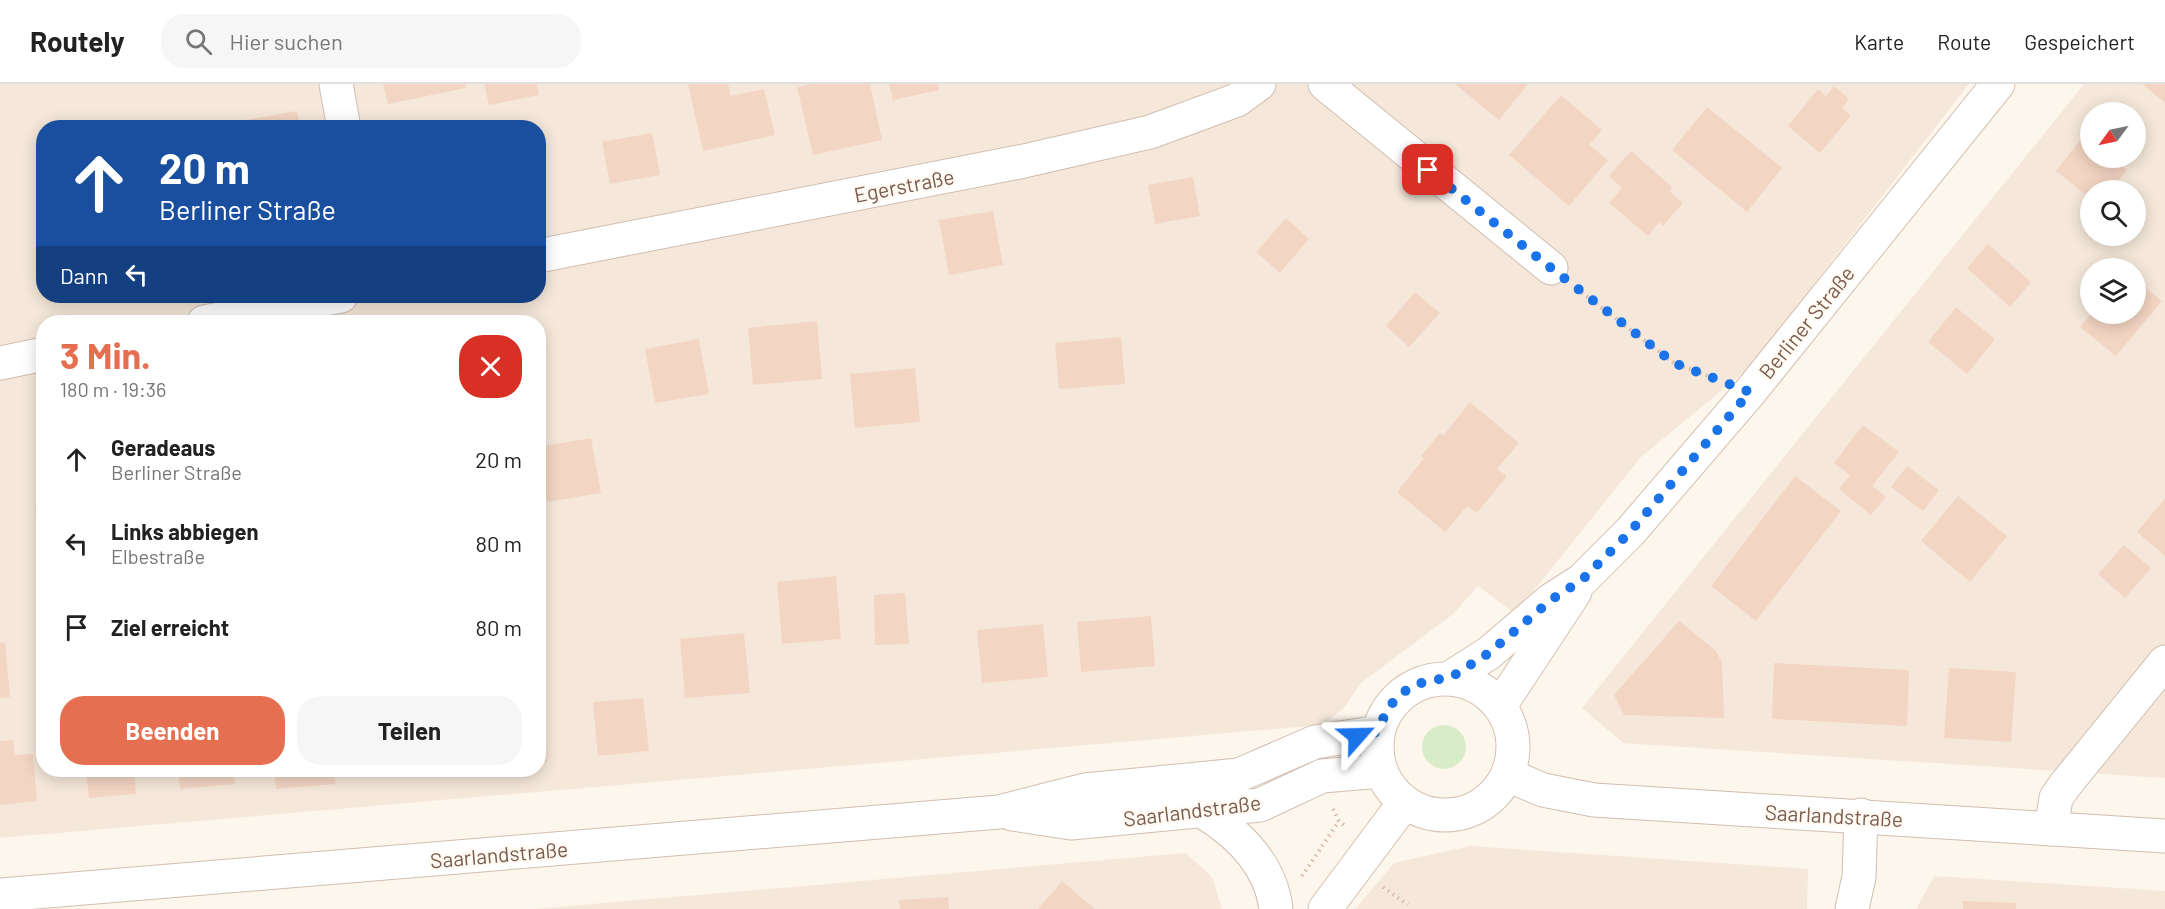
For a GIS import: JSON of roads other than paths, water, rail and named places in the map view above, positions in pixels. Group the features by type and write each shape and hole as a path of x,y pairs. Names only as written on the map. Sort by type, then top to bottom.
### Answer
{"street":[{"path":"336,84 343,120"},
{"name":"Egerstraße","path":"546,254 1024,161 1150,132 1237,100 1258,84"},
{"path":"1325,84 1551,268"},
{"name":"Berliner Straße","path":"1450,678 1489,653 1551,600 1582,580 1630,532 1750,392 1998,84"},
{"path":"241,315 304,303"},
{"path":"0,363 36,356"},
{"name":"Berliner Straße","path":"1500,706 1564,612 1582,580"},
{"path":"2051,829 2056,798 2165,662"},
{"path":"1450,678 1469,682 1487,692 1500,706 1509,722 1513,740 1513,758 1508,775 1489,798 1462,813 1442,815 1422,811 1405,802 1390,788 1381,771 1377,752 1378,732 1385,714 1396,698 1412,686 1431,680 1450,678"},
{"name":"Saarlandstraße","path":"0,895 999,812 1085,790 1239,775 1315,742 1378,732"},
{"name":"Saarlandstraße","path":"999,812 1071,824 1260,805 1322,777 1381,771"},
{"name":"Saarlandstraße","path":"1508,775 1543,790 1594,800 1861,815 2165,836"},
{"path":"1325,909 1405,802"},
{"path":"1202,811 1244,842 1263,870 1276,909"},
{"path":"1852,909 1858,877 1861,815"}]}
